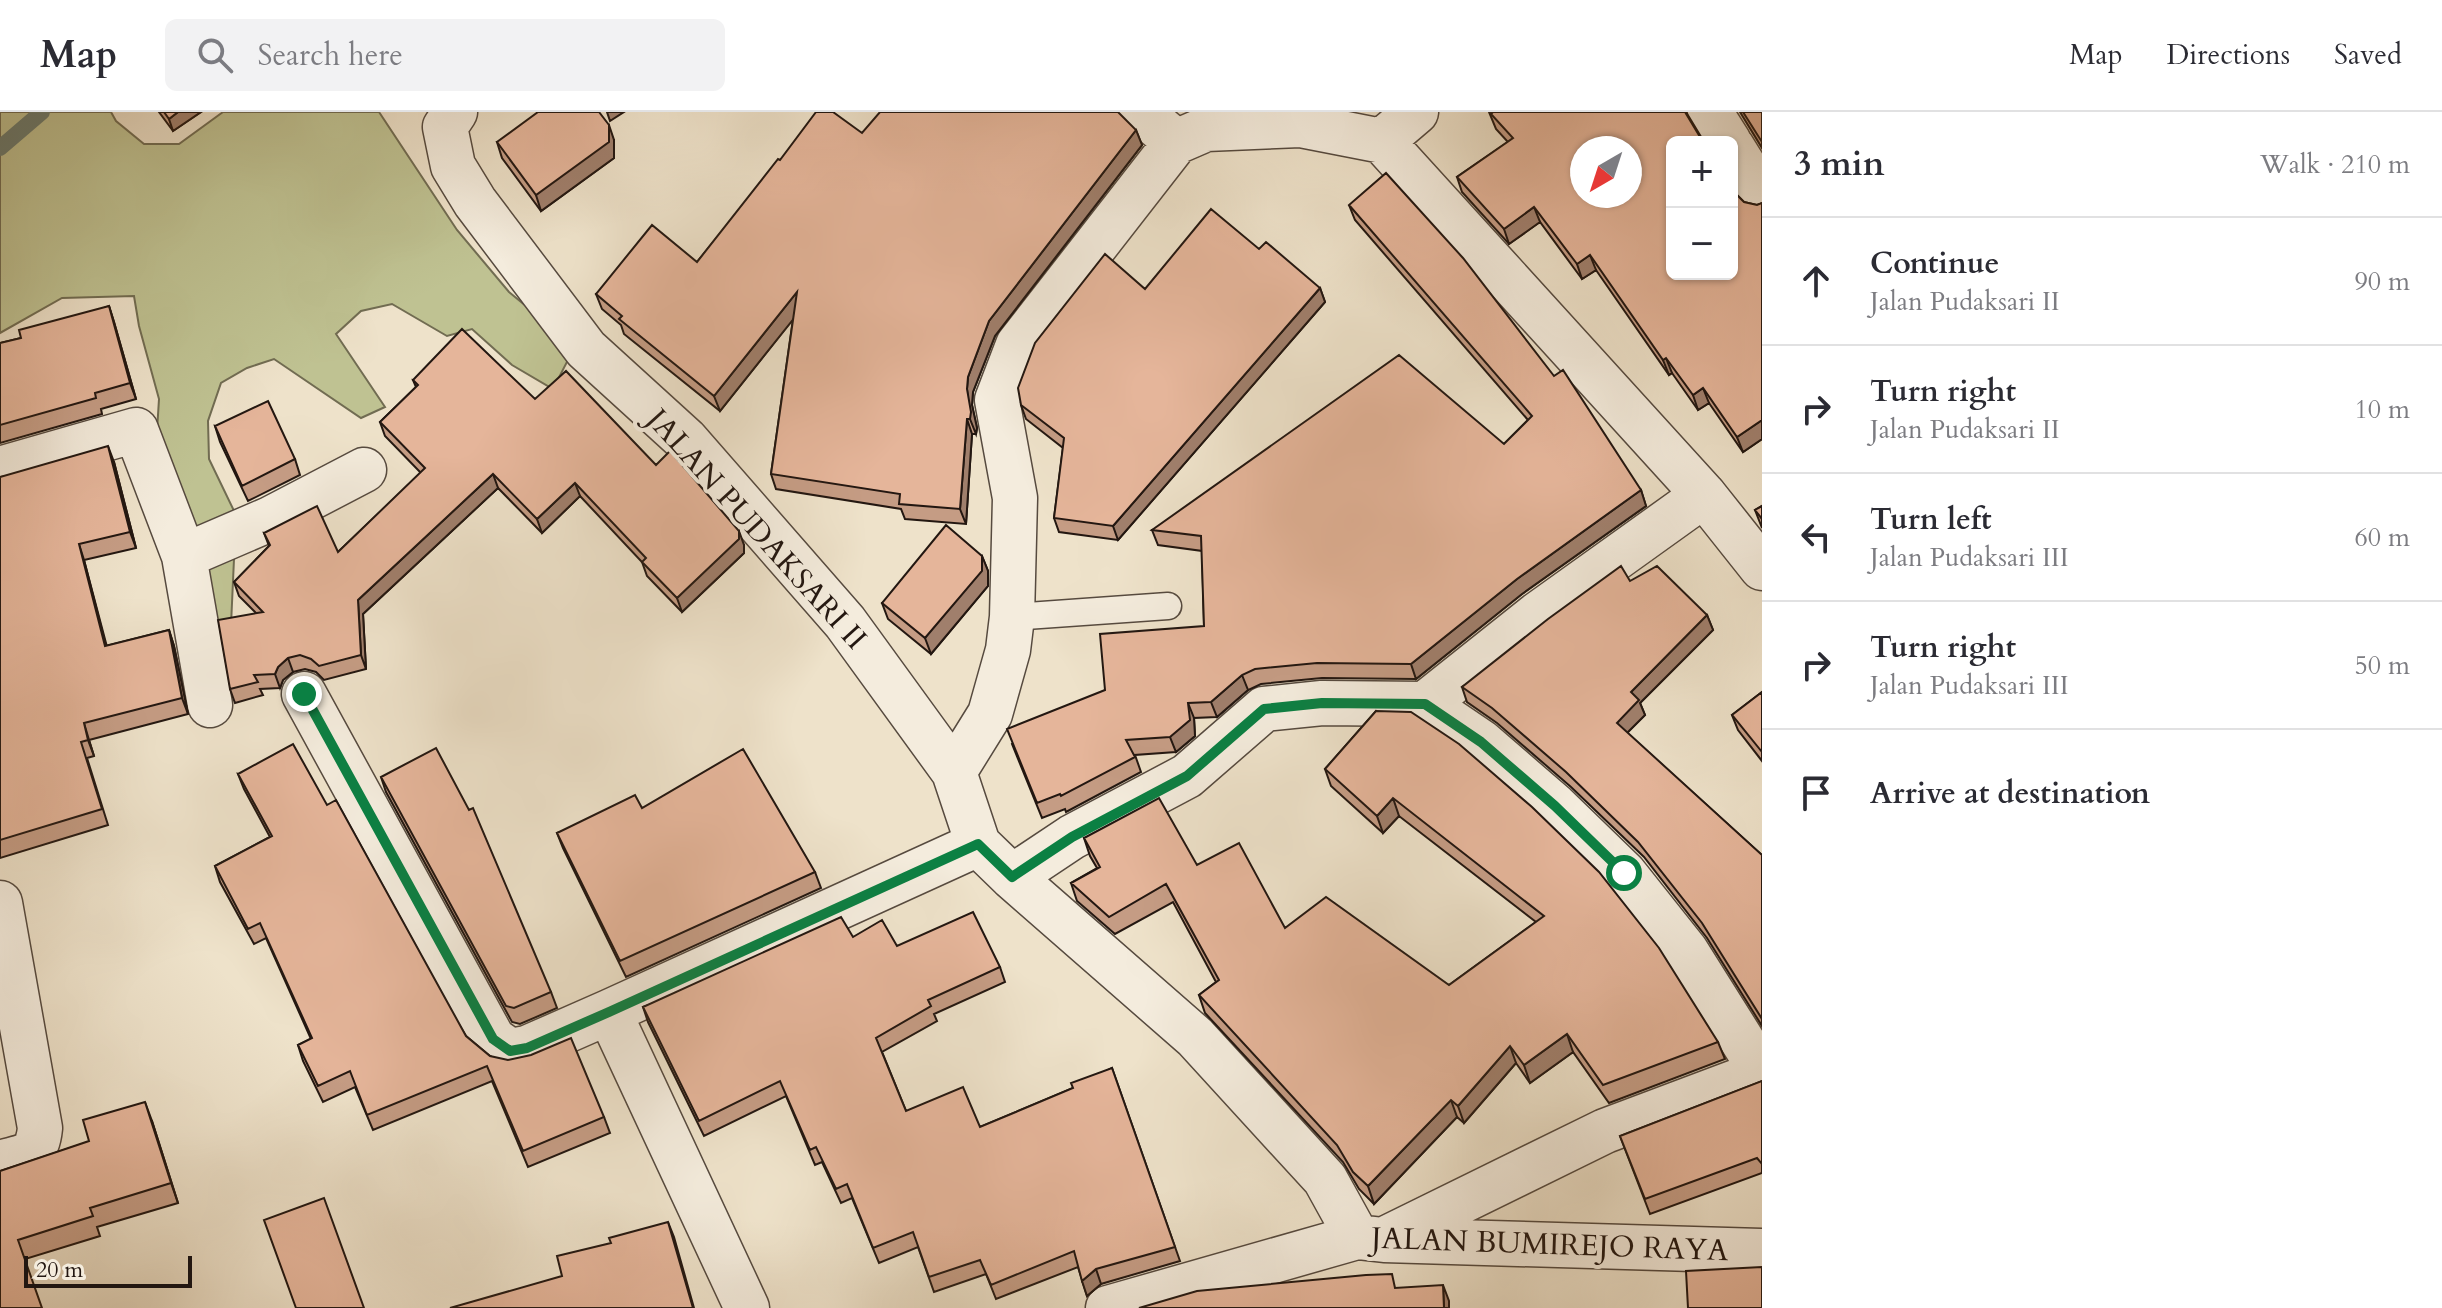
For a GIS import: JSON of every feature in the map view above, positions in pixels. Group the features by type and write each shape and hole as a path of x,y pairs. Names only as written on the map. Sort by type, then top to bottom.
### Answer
{"street":[{"name":"JALAN PUDAKSARI II","path":"455,112 445,127 453,166 475,202 586,349 686,440 835,611 954,772 978,844 1195,1037 1325,1179 1370,1238"},
{"path":"1141,112 1176,142"},
{"path":"1382,141 1416,112"},
{"path":"1710,112 1725,136"},
{"path":"954,772 990,714 1008,650 1012,617 1015,498 997,400 1018,345 1176,142 1206,129 1300,125 1382,141 1704,495 1762,568"},
{"path":"1738,157 1762,195"},
{"path":"0,469 136,430 184,556 210,705"},
{"path":"184,556 270,519 364,470"},
{"path":"1425,704 1538,614 1704,495"},
{"path":"304,694 493,1039 510,1051 527,1048 609,1012 978,844"},
{"path":"1012,877 1072,837 1187,776 1264,709 1322,703 1425,704 1481,742 1555,806 1624,873 1686,951 1762,1072 1605,1131 1370,1238"},
{"path":"0,903 40,1128 38,1146 33,1153 0,1163"},
{"path":"609,1012 747,1308"},
{"name":"JALAN BUMIREJO RAYA","path":"1108,1308 1370,1238 1762,1251"}],"lane":[{"path":"1012,617 1168,606"}],"green space":[{"path":"0,112 111,112 116,121 144,144 179,144 223,112 379,112 457,230 509,292 560,334 569,358 553,389 512,365 472,329 447,336 392,304 361,311 336,334 385,407 361,418 274,359 247,368 221,383 208,421 209,459 236,515 231,625 195,637 153,495 159,399 134,296 62,298 0,333"}],"building":[{"path":"164,112 178,112 169,119"},
{"path":"538,112 599,112 609,125 609,142 536,195 497,142"},
{"path":"816,112 833,112 862,133 880,112 1118,112 1136,130 989,321 968,377 971,412 970,419 967,419 960,509 899,504 900,494 771,474 797,292 714,396 619,319 622,316 596,294 652,225 697,262"},
{"path":"1493,112 1685,112 1699,136 1666,136 1666,280 1738,280 1738,196 1744,202 1762,203 1762,420 1737,437 1703,388 1693,395 1666,358 1663,360 1590,255 1577,264 1534,207 1504,229 1457,177 1513,138 1491,114"},
{"path":"1743,112 1762,112 1762,142"},
{"path":"1386,173 1463,258 1554,376 1563,370 1641,490 1517,579 1411,664 1317,663 1255,669 1242,675 1211,702 1188,703 1190,720 1170,737 1126,740 1135,757 1061,796 1037,803 1007,729 1105,690 1100,634 1204,626 1201,536 1152,530 1399,355 1504,444 1532,416 1349,205"},
{"path":"1211,209 1259,249 1266,242 1320,288 1113,526 1054,518 1064,438 1021,405 1018,388 1035,343 1105,254 1145,289"},
{"path":"109,306 130,383 95,393 96,398 0,425 0,343 21,338 19,330"},
{"path":"462,329 535,399 566,371 656,465 670,451 739,531 739,539 677,598 642,562 646,558 575,483 537,519 493,474 358,600 361,655 319,666 300,655 288,658 275,674 254,675 258,682 230,689 218,620 263,612 234,582 270,545 264,533 317,506 338,552 425,468 380,422 418,385 413,380"},
{"path":"268,401 295,459 242,486 215,426"},
{"path":"108,446 130,532 79,544 105,646 169,630 182,698 84,723 88,740 81,742 102,809 0,840 0,477"},
{"path":"1762,506 1762,519 1755,510"},
{"path":"946,525 982,556 982,571 925,638 882,603"},
{"path":"1621,566 1630,581 1657,566 1707,615 1631,692 1639,700 1617,723 1762,855 1762,1019 1702,923 1638,842 1566,772 1492,708 1462,687"},
{"path":"1762,692 1762,752 1732,715"},
{"path":"1376,711 1411,712 1459,744 1532,807 1599,872 1659,948 1718,1042 1603,1085 1567,1034 1524,1065 1510,1046 1458,1106 1451,1100 1368,1186 1353,1172 1337,1145 1199,995 1219,980 1166,884 1109,917 1071,883 1100,867 1084,838 1159,798 1197,865 1239,843 1285,928 1326,897 1449,985 1544,916 1393,798 1377,816 1325,769"},
{"path":"293,744 327,805 336,800 466,1036 490,1056 508,1060 531,1055 571,1038 604,1117 523,1151 487,1066 367,1115 350,1071 318,1086 298,1045 312,1038 260,923 248,929 215,866 272,836 238,774"},
{"path":"436,748 469,810 473,808 551,992 514,1008 506,1006 381,777"},
{"path":"743,749 815,872 620,961 557,833 635,795 642,808"},
{"path":"973,912 1000,967 928,1000 931,1006 876,1038 906,1111 963,1087 980,1127 1073,1088 1071,1083 1112,1068 1175,1247 1096,1269 1082,1281 1074,1251 991,1285 980,1260 929,1277 913,1232 873,1248 847,1184 836,1189 816,1147 810,1150 780,1081 699,1121 643,1007 841,917 853,937 882,920 897,946"},
{"path":"1762,1081 1762,1164 1757,1158 1645,1199 1620,1136"},
{"path":"145,1102 171,1183 90,1208 93,1216 18,1240 42,1308 0,1308 0,1171 89,1141 83,1120"},
{"path":"324,1198 364,1308 296,1308 264,1220"},
{"path":"668,1222 693,1308 450,1308 562,1276 557,1256 611,1243 609,1238"},
{"path":"1762,1267 1762,1308 1688,1308 1686,1271"},
{"path":"1392,1274 1395,1288 1443,1285 1444,1308 1139,1308 1197,1291"}],"waterway":[{"path":"0,148 42,112"}],"route":[{"path":"304,694 493,1039 510,1051 527,1048 609,1012 978,844 1012,877 1072,837 1187,776 1264,709 1322,703 1425,704 1481,742 1555,806 1624,873"}]}
